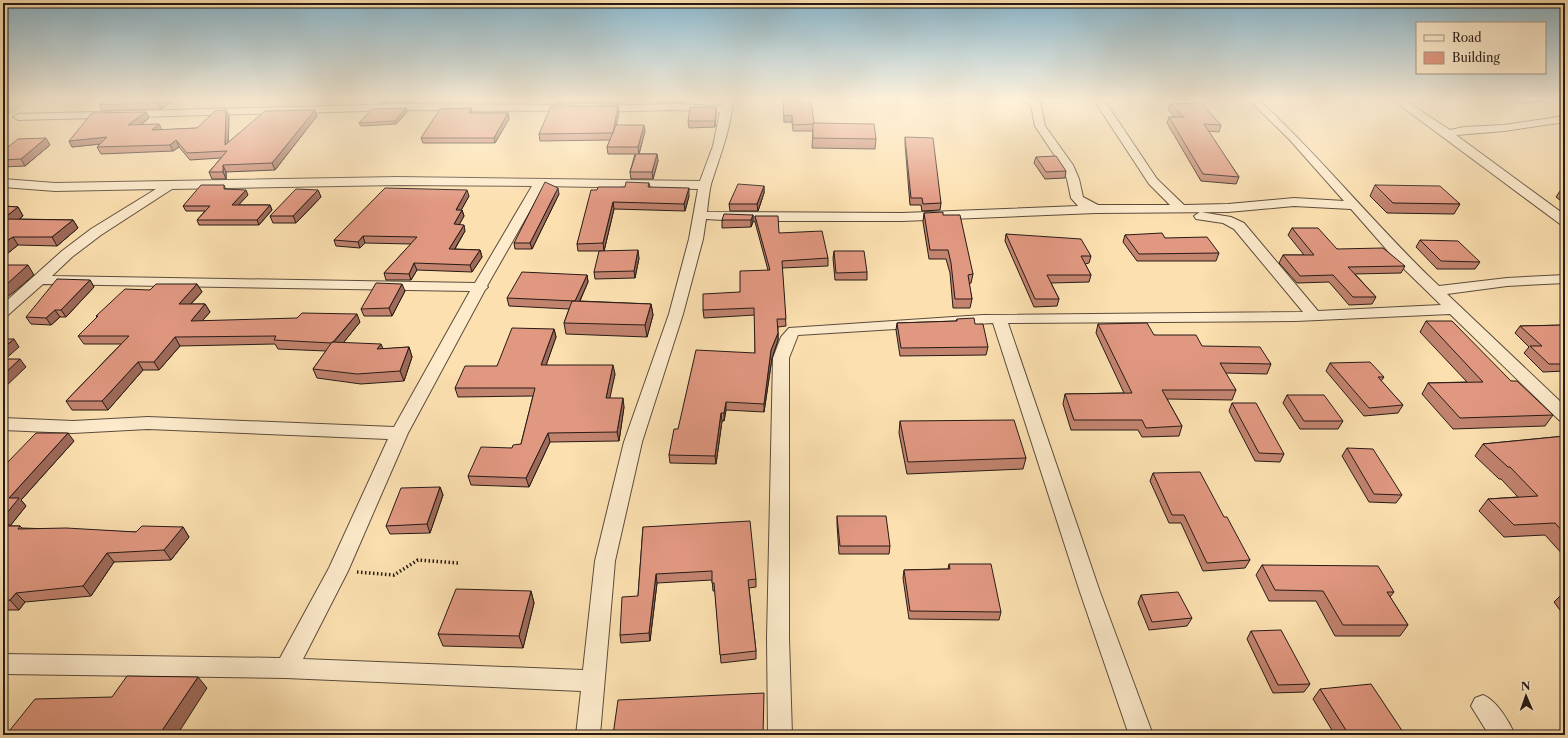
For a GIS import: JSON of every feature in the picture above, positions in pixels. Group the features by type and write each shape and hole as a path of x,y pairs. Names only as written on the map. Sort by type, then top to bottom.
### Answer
{"street":[{"path":"588,735 605,561 633,442 676,314 696,239 705,185 719,146 721,134"},
{"path":"1046,134 1067,165 1074,179 1074,190 1077,198 1082,203 1096,209"},
{"path":"1122,134 1153,181 1184,208 1198,216 1226,220 1239,226 1314,316"},
{"path":"1290,134 1406,263 1565,416"},
{"path":"1449,134 1565,221"},
{"path":"3,183 55,187 398,181 705,185"},
{"path":"286,668 338,571 399,433 481,287 503,244 541,182"},
{"path":"3,312 40,280 66,254 96,232 167,186"},
{"path":"700,215 740,217 902,217 1096,209 1228,208 1300,202 1354,206"},
{"path":"40,280 481,287"},
{"path":"1436,291 1507,282 1565,280"},
{"path":"780,735 778,638 781,358 789,337 794,331 999,319 1135,319 1314,316 1455,309"},
{"path":"999,319 1087,584 1141,735"},
{"path":"3,424 80,427 148,423 399,433"},
{"path":"3,664 286,668 593,681"},
{"path":"1483,706 1503,735"}],"path":[{"path":"338,571 394,575 418,560 458,563"}],"building":[{"path":"74,134 225,134 225,145 237,134 295,134 272,163 223,165 223,172 209,172 227,151 187,153 176,140 170,145 97,147 107,137 69,141"},
{"path":"423,134 496,134 494,138 421,138"},
{"path":"612,134 641,134 638,147 607,147"},
{"path":"813,134 875,134 876,139 813,138"},
{"path":"1179,134 1211,134 1239,177 1203,174"},
{"path":"905,137 933,138 941,203 923,204 922,198 911,198"},
{"path":"46,138 21,159 3,160 3,151 18,139"},
{"path":"636,154 657,154 652,172 630,172"},
{"path":"1056,156 1066,171 1046,172 1036,157"},
{"path":"545,182 558,188 530,243 514,243"},
{"path":"626,182 649,183 648,187 689,188 684,204 613,202 603,243 577,244 591,190 597,190 598,187 625,187"},
{"path":"738,184 764,186 757,204 729,204"},
{"path":"201,185 224,185 224,189 246,190 232,205 270,205 257,220 197,220 210,206 183,206"},
{"path":"1375,185 1440,186 1460,204 1393,203"},
{"path":"385,188 467,190 456,210 462,210 454,224 464,225 449,249 480,250 470,265 414,263 409,274 384,273 417,237 363,236 358,242 334,240"},
{"path":"296,189 318,190 293,216 270,216"},
{"path":"3,206 18,207 3,219"},
{"path":"943,212 943,215 960,215 973,274 968,275 972,299 955,299 948,250 930,250 924,213"},
{"path":"724,214 753,215 751,220 722,220"},
{"path":"755,216 778,216 779,233 822,231 828,258 782,261 786,319 777,319 778,333 771,350 764,404 726,402 724,413 721,413 715,456 669,455 674,429 678,429 696,350 755,353 754,308 703,310 703,294 740,292 740,271 770,270"},
{"path":"3,219 73,220 52,237 13,237 3,243"},
{"path":"1292,228 1318,228 1337,249 1383,248 1405,266 1348,267 1376,297 1353,297 1333,275 1300,276 1283,255 1314,255"},
{"path":"1162,233 1165,238 1207,237 1219,253 1139,254 1125,235"},
{"path":"1006,234 1081,239 1091,256 1081,256 1091,275 1047,275 1059,299 1035,299"},
{"path":"1420,240 1458,241 1480,262 1441,261"},
{"path":"638,250 634,271 594,272 599,251"},
{"path":"834,251 864,251 867,272 836,273"},
{"path":"3,265 28,265 3,286"},
{"path":"522,272 587,275 575,301 507,298"},
{"path":"57,279 90,280 61,310 55,310 46,318 26,317"},
{"path":"376,283 402,284 389,308 361,309"},
{"path":"156,284 197,284 179,304 205,304 191,321 297,318 302,313 357,314 331,343 274,340 276,336 175,337 154,362 138,362 102,401 66,401 129,336 78,336 98,316 96,316 125,289 150,290"},
{"path":"572,301 651,304 645,325 564,323"},
{"path":"974,318 975,324 983,324 988,347 901,348 897,323 957,321 957,319"},
{"path":"1426,321 1452,321 1511,381 1517,381 1553,415 1460,418 1428,383 1483,382"},
{"path":"1147,323 1154,335 1196,335 1202,346 1260,347 1271,364 1220,363 1236,390 1162,390 1182,426 1146,428 1142,420 1074,420 1065,394 1132,393 1098,324"},
{"path":"1565,325 1565,364 1549,364 1530,346 1542,346 1520,326"},
{"path":"512,328 554,329 541,365 613,365 606,398 623,398 617,432 548,433 526,478 468,476 481,447 512,448 513,445 521,444 535,388 455,388 465,366 497,366"},
{"path":"3,339 14,339 3,348"},
{"path":"332,342 381,344 377,349 409,347 400,371 357,374 313,369"},
{"path":"3,359 20,359 3,375"},
{"path":"1370,362 1384,377 1378,377 1403,405 1369,408 1330,363"},
{"path":"1287,395 1324,395 1343,421 1304,421"},
{"path":"1232,403 1256,403 1284,454 1259,453"},
{"path":"1014,420 1026,458 908,462 900,421"},
{"path":"36,433 68,433 9,498 19,498 3,518 3,467"},
{"path":"1565,436 1565,534 1555,523 1514,525 1488,499 1538,496 1510,467 1508,467 1483,444"},
{"path":"1347,448 1373,449 1402,495 1374,494"},
{"path":"1200,472 1224,517 1227,517 1250,560 1207,563 1184,515 1172,515 1153,473"},
{"path":"440,487 427,524 386,526 401,488"},
{"path":"837,516 886,516 890,546 840,546"},
{"path":"750,521 756,579 748,580 756,651 720,655 712,571 656,574 649,633 620,635 622,597 638,596 643,527"},
{"path":"3,526 20,526 18,529 66,528 136,532 142,526 183,527 164,550 107,553 83,586 16,593 10,600 3,601"},
{"path":"949,564 991,564 1001,612 910,611 904,570 950,569"},
{"path":"1262,565 1378,566 1394,592 1387,592 1408,625 1343,625 1323,591 1275,590"},
{"path":"456,589 531,591 519,636 438,634"},
{"path":"1178,592 1192,618 1152,622 1141,595"},
{"path":"1281,630 1310,684 1278,685 1251,631"},
{"path":"127,676 198,677 159,735 6,735 35,699 112,697"},
{"path":"1371,684 1405,735 1349,735 1320,689"},
{"path":"764,693 763,735 613,735 618,700"}]}
